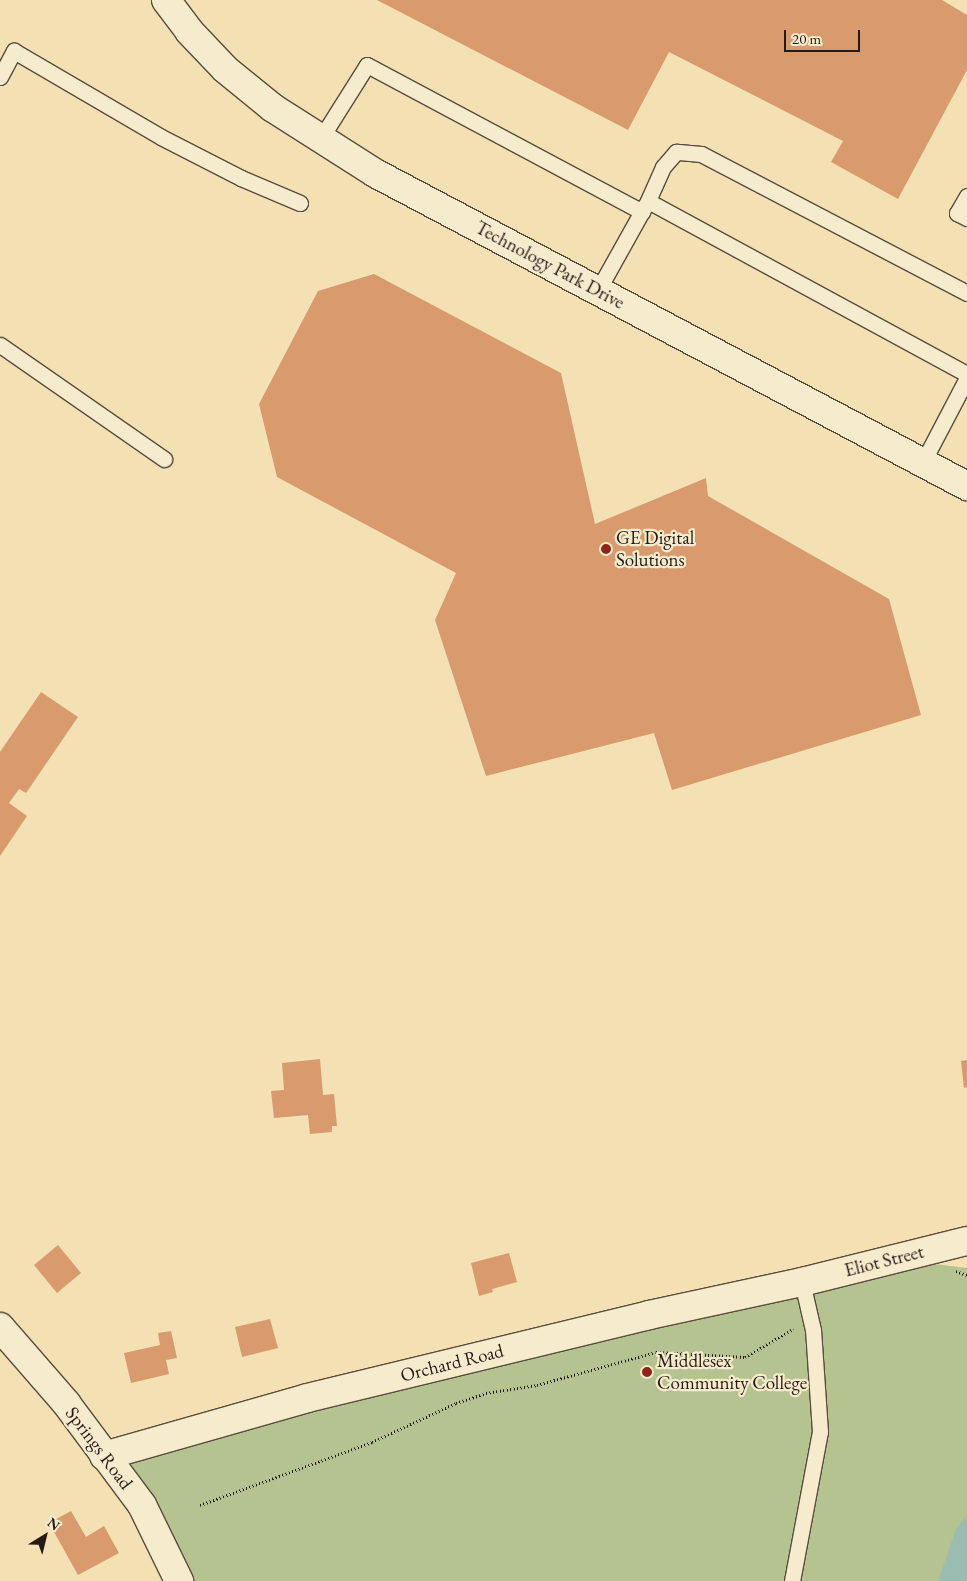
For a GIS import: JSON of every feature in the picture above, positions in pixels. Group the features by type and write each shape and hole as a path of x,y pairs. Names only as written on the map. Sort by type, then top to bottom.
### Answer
{"street":[{"name":"Technology Park Drive","path":"166,0 188,31 225,69 273,108 375,173 967,486"},
{"name":"Eliot Street","path":"802,1282 967,1240"},
{"name":"Orchard Road","path":"104,1456 307,1398 649,1315 802,1282"},
{"name":"Springs Road","path":"0,1327 66,1403 142,1505 179,1581"}],"lane":[{"path":"0,77 14,51 161,137 241,178 300,204"},
{"path":"321,138 367,64 967,374"},
{"path":"598,290 645,206 663,167 676,152 701,154 967,293"},
{"path":"967,196 957,213 967,218"},
{"path":"0,345 164,459"},
{"path":"923,462 967,378"},
{"path":"792,1581 820,1432 810,1319 802,1282"}],"path":[{"path":"200,1505 372,1442 456,1403 486,1393 537,1385 656,1352 745,1356 810,1319"}],"green space":[{"name":"Middlesex Community College","path":"926,1263 967,1268 967,1581 179,1581 104,1456"}],"water":[{"path":"967,1515 967,1581 938,1581 956,1529"}],"building":[{"path":"377,0 942,0 967,15 967,70 898,199 831,162 843,141 669,52 628,130"},
{"name":"GE Digital Solutions","path":"374,274 561,373 595,524 706,478 708,496 889,599 921,715 672,790 654,733 486,776 435,620 456,573 277,477 259,404 318,291"},
{"path":"41,692 78,717 26,793 19,789 9,803 27,816 0,856 0,752"},
{"path":"320,1059 323,1095 334,1094 337,1126 332,1126 332,1132 310,1134 308,1115 274,1118 271,1091 284,1090 282,1063"},
{"path":"967,1060 967,1087 964,1088 961,1061"},
{"path":"58,1245 81,1273 57,1293 34,1265"},
{"path":"509,1253 517,1282 492,1289 493,1292 479,1296 471,1263"},
{"path":"270,1319 278,1348 242,1357 235,1327"},
{"path":"171,1331 177,1358 166,1360 169,1374 131,1383 124,1353 160,1345 158,1333"},
{"path":"71,1511 86,1537 104,1526 119,1553 78,1575 49,1523"}],"place":[{"name":"GE Digital Solutions","path":"606,549"},
{"name":"Middlesex Community College","path":"647,1372"}]}
